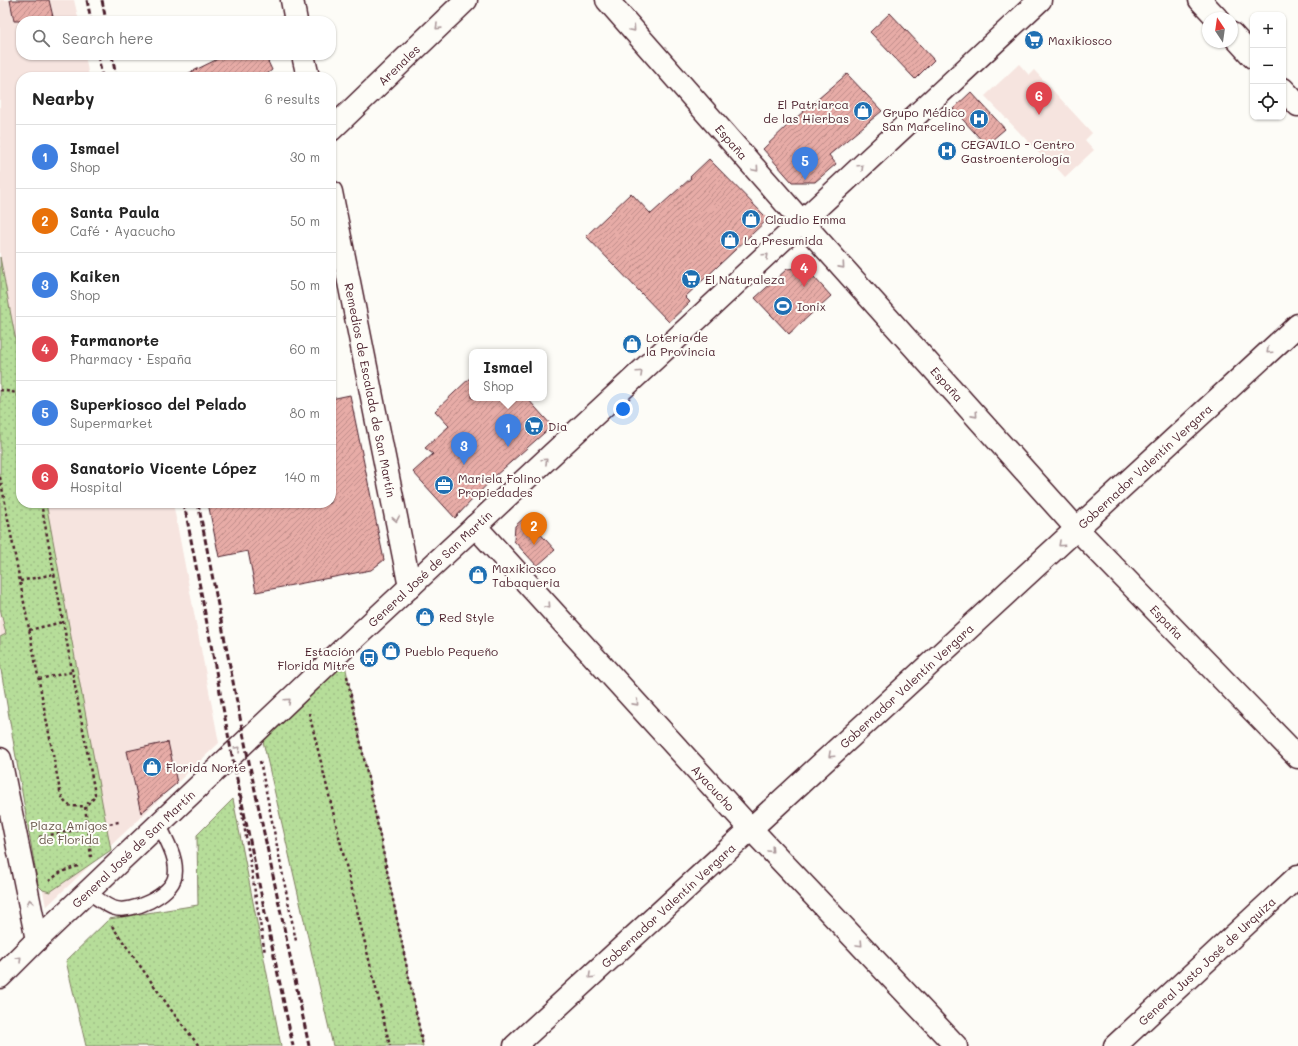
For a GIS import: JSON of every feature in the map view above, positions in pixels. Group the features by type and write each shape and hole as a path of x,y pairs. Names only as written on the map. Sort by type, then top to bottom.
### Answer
{"street":[{"path":"292,0 295,16"},
{"name":"Arenales","path":"336,125 466,0"},
{"name":"España","path":"607,0 802,222 1077,529 1298,757"},
{"name":"General José de San Martín","path":"0,977 342,650 1040,0"},
{"path":"1200,0 1211,12"},
{"path":"1238,41 1250,54"},
{"path":"304,60 307,72"},
{"path":"1286,92 1298,105"},
{"name":"Remedios de Escalada de San Martín","path":"336,217 410,587"},
{"name":"Gobernador Valentín Vergara","path":"515,1046 1298,324"},
{"name":"Ayacucho","path":"475,526 751,829 956,1046"},
{"path":"0,760 37,940"},
{"name":"General Justo José de Urquiza","path":"1115,1046 1298,876"}],"lane":[{"path":"91,889 114,908 131,908 148,902 165,893 175,878 174,856 159,824"}],"path":[{"path":"0,390 16,393"},
{"path":"0,477 63,801 72,807 85,806 93,799 95,794 42,508"},
{"path":"20,581 54,574"},
{"path":"30,630 63,622"},
{"path":"342,650 423,1046"},
{"path":"39,679 72,672"},
{"path":"303,688 390,1046"},
{"path":"254,734 296,941"},
{"path":"232,755 265,953"},
{"path":"85,806 92,861 91,889"},
{"path":"18,842 119,822"},
{"path":"29,896 61,872 92,861"},
{"path":"111,924 198,1046"}],"shaded area":[{"path":"0,0 74,0 78,16 16,16 16,60 86,60 88,72 16,72 16,508 174,508 219,743 46,907 0,652"},
{"path":"1019,64 1029,75 1034,70 1092,133 1085,140 1094,150 1065,177 1055,166 1053,168 985,96"}],"green space":[{"name":"Plaza Amigos de Florida","path":"0,257 16,342 16,508 47,508 111,850 50,892 43,890 38,885 0,664 0,637 6,634 0,608"},
{"path":"342,650 423,1046 333,1046 260,728"},
{"path":"233,799 281,1046 86,1046 66,961 109,919 198,905 197,835"}],"building":[{"path":"10,0 49,0 53,16 16,16 16,21 14,21"},
{"path":"890,13 934,60 915,79 870,32"},
{"path":"216,60 267,60 272,70 269,72 191,72"},
{"path":"847,74 882,111 829,155 836,164 815,182 792,182 763,149 789,124"},
{"name":"Grupo Médico San Marcelino","path":"971,92 1005,129 986,145 953,109"},
{"path":"709,159 768,219 685,297 690,302 669,322 586,236 631,193 651,214 691,178 690,177"},
{"path":"805,267 831,296 789,334 755,298 787,269"},
{"path":"469,379 469,401 530,401 552,426 495,476 455,518 413,472 433,454 425,448 449,426 435,411"},
{"path":"350,395 384,560 371,570 256,592 248,551 219,557 209,508 336,508 336,398"},
{"path":"525,517 555,550 537,566 514,541 515,526"},
{"name":"Florida Norte","path":"168,742 177,783 141,813 127,751"}],"railway":[{"path":"87,0 90,16"},
{"path":"102,0 105,16"},
{"path":"99,60 101,72"},
{"path":"113,60 115,72"},
{"path":"185,508 232,755 293,1046"},
{"path":"199,508 245,743 309,1046"}],"place":[{"name":"Maxikiosco","path":"1034,40"},
{"name":"El Patriarca de las Hierbas","path":"863,111"},
{"name":"Sanatorio Vicente López","path":"1039,115"},
{"name":"Grupo Médico San Marcelino","path":"979,119"},
{"name":"CEGAVILO - Centro Gastroenterología","path":"947,151"},
{"name":"Superkiosco del Pelado","path":"805,180"},
{"name":"Claudio Emma","path":"751,219"},
{"name":"La Presumida","path":"730,240"},
{"name":"El Naturaleza","path":"691,279"},
{"name":"Farmanorte","path":"804,287"},
{"name":"Ionix","path":"783,306"},
{"name":"Lotería de la Provincia","path":"632,344"},
{"name":"Dia","path":"534,426"},
{"name":"Ismael","path":"508,447"},
{"name":"Kaiken","path":"464,465"},
{"name":"Mariela Folino Propiedades","path":"444,485"},
{"name":"Santa Paula","path":"534,545"},
{"name":"Maxikiosco Tabaqueria","path":"478,575"},
{"name":"Red Style","path":"425,617"},
{"name":"Pueblo Pequeño","path":"391,651"},
{"name":"Estación Florida Mitre","path":"369,658"},
{"name":"Florida Norte","path":"152,767"}]}
